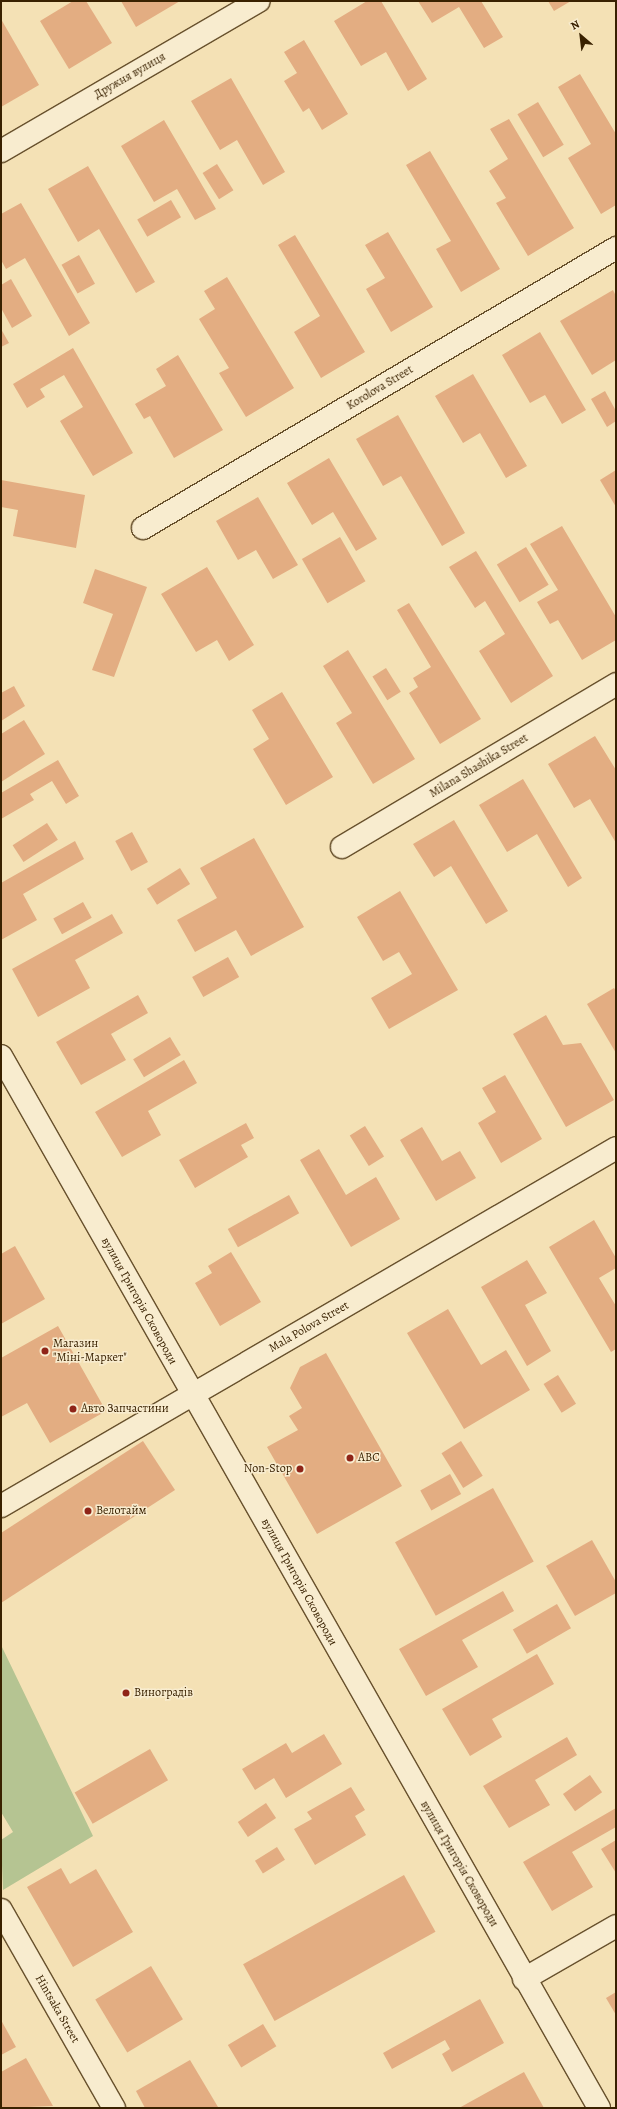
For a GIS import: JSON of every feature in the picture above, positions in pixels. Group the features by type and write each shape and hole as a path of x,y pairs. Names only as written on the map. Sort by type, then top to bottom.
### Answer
{"street":[{"name":"Дружня вулиця","path":"1,151 259,1"},
{"name":"Korolova Street","path":"143,528 616,248"},
{"name":"Milana Shashika Street","path":"342,847 616,684"},
{"name":"вулиця Григорія Сковороди","path":"1,1056 192,1395 599,2108"},
{"name":"Mala Polova Street","path":"1,1506 616,1148"},
{"name":"Hintsaka Street","path":"1,1910 114,2108"},
{"path":"524,1979 616,1926"}],"green space":[{"path":"1,1645 93,1836 3,1890 1,1840 13,1832 1,1812"}],"building":[{"path":"73,1 86,1 112,43 69,69 40,21"},
{"path":"121,1 180,1 136,27"},
{"path":"367,1 381,1 427,79 408,91 386,52 361,66 334,21"},
{"path":"418,1 481,1 503,37 484,48 459,7 432,23"},
{"path":"548,1 571,1 554,11"},
{"path":"1,19 39,85 1,107"},
{"path":"304,40 348,114 322,130 309,108 303,112 284,81 297,73 284,52"},
{"path":"580,74 616,134 616,205 601,214 568,158 591,144 558,87"},
{"path":"231,78 285,172 263,185 237,140 220,150 191,101"},
{"path":"538,102 564,145 543,157 517,114"},
{"path":"509,119 574,228 528,256 496,203 506,198 489,171 508,159 490,129"},
{"path":"164,120 216,209 195,220 177,189 154,202 121,146"},
{"path":"430,151 500,269 461,292 436,249 451,241 406,165"},
{"path":"217,164 233,190 219,199 203,173"},
{"path":"88,166 155,282 136,293 99,229 78,242 48,189"},
{"path":"171,200 181,217 147,237 137,220"},
{"path":"21,203 90,323 69,336 25,258 6,269 1,260 1,214"},
{"path":"388,232 433,307 391,332 366,289 385,278 365,245"},
{"path":"295,235 365,352 321,378 294,332 320,316 278,245"},
{"path":"79,255 95,284 78,294 62,265"},
{"path":"227,277 294,388 246,417 219,373 229,368 199,319 215,309 204,291"},
{"path":"11,279 32,316 12,328 1,308 1,285"},
{"path":"613,290 616,296 616,360 592,375 560,321"},
{"path":"1,329 9,343 1,347"},
{"path":"540,332 586,410 562,424 545,395 530,403 502,355"},
{"path":"73,348 133,453 93,476 60,421 83,407 64,375 40,389 45,397 27,408 13,384"},
{"path":"178,355 223,430 174,458 150,416 144,419 135,404 166,386 156,369"},
{"path":"473,374 527,466 506,478 480,433 463,443 435,396"},
{"path":"605,391 616,411 616,421 607,427 591,399"},
{"path":"398,415 465,533 442,546 401,476 383,486 356,439"},
{"path":"329,458 377,539 356,551 333,512 312,525 287,483"},
{"path":"616,470 616,507 600,480"},
{"path":"1,480 85,495 76,548 13,536 18,510 1,507"},
{"path":"258,497 298,565 273,579 256,550 238,560 216,521"},
{"path":"562,526 616,617 616,640 582,660 558,620 550,624 537,602 558,590 530,544"},
{"path":"340,537 366,581 327,603 302,559"},
{"path":"526,547 549,585 520,602 497,565"},
{"path":"476,551 553,676 511,703 479,651 505,634 485,601 475,608 449,567"},
{"path":"207,567 254,645 229,661 217,640 196,652 161,594"},
{"path":"95,569 147,587 114,677 92,670 113,614 83,603"},
{"path":"409,603 481,719 440,744 409,693 418,687 413,678 431,667 397,610"},
{"path":"348,650 415,759 373,784 336,723 352,713 323,666"},
{"path":"386,668 401,692 387,700 372,676"},
{"path":"14,686 25,706 1,721 1,693"},
{"path":"282,692 333,777 286,805 253,749 269,739 252,710"},
{"path":"24,720 45,754 1,782 1,734"},
{"path":"595,736 616,770 616,843 590,799 574,808 548,764"},
{"path":"58,760 79,796 66,804 52,781 30,794 34,800 1,819 1,793"},
{"path":"523,779 582,878 568,887 537,834 507,852 479,805"},
{"path":"454,820 508,911 486,924 451,866 434,877 413,844"},
{"path":"47,823 58,840 24,862 13,845"},
{"path":"132,832 148,862 131,871 115,841"},
{"path":"254,838 304,927 251,956 236,930 195,952 177,920 217,898 200,868"},
{"path":"75,841 84,859 23,894 37,920 1,940 1,883"},
{"path":"180,868 190,884 157,905 147,889"},
{"path":"400,891 458,990 389,1029 371,998 412,974 399,952 383,961 357,917"},
{"path":"83,902 92,918 62,934 53,918"},
{"path":"112,914 123,933 75,960 90,988 38,1017 12,969"},
{"path":"228,957 239,977 203,997 192,977"},
{"path":"614,988 616,991 616,1053 587,1004"},
{"path":"138,995 148,1013 111,1034 126,1060 81,1085 56,1042"},
{"path":"546,1015 563,1045 581,1043 614,1100 566,1127 513,1034"},
{"path":"170,1037 181,1055 144,1077 133,1059"},
{"path":"184,1060 197,1083 148,1111 161,1135 122,1157 95,1112"},
{"path":"505,1075 542,1139 501,1163 478,1123 496,1112 482,1088"},
{"path":"246,1123 254,1138 241,1145 248,1157 195,1188 179,1160"},
{"path":"365,1126 384,1157 369,1166 350,1136"},
{"path":"422,1127 442,1161 460,1151 476,1178 436,1201 400,1140"},
{"path":"319,1149 346,1195 376,1177 400,1219 351,1247 300,1160"},
{"path":"289,1195 299,1213 238,1247 228,1229"},
{"path":"594,1220 616,1258 616,1268 599,1278 616,1306 616,1349 611,1352 549,1247"},
{"path":"15,1246 45,1299 1,1324 1,1254"},
{"path":"231,1252 261,1302 220,1326 195,1283 212,1273 208,1266"},
{"path":"527,1260 547,1293 525,1305 551,1351 527,1366 481,1287"},
{"path":"448,1309 481,1365 506,1350 530,1390 464,1429 407,1333"},
{"path":"58,1326 106,1411 50,1443 27,1403 1,1417 1,1358"},
{"path":"326,1353 402,1486 317,1534 267,1447 298,1430 289,1416 302,1408 290,1388 300,1367"},
{"path":"558,1375 576,1404 562,1413 544,1384"},
{"name":"Велотайм","path":"143,1441 175,1490 1,1603 1,1533"},
{"path":"461,1441 483,1476 463,1488 441,1453"},
{"path":"450,1474 461,1494 431,1511 420,1490"},
{"path":"493,1488 534,1561 436,1616 395,1542"},
{"path":"592,1540 616,1582 616,1593 575,1616 546,1566"},
{"path":"503,1591 514,1611 462,1640 478,1667 426,1696 399,1649"},
{"path":"557,1604 571,1628 527,1654 513,1630"},
{"path":"537,1654 554,1684 492,1719 502,1737 470,1756 442,1709"},
{"path":"324,1734 342,1764 286,1798 274,1778 255,1790 242,1769 286,1743 292,1753"},
{"path":"567,1737 577,1755 535,1780 550,1805 509,1828 483,1786"},
{"path":"150,1749 168,1780 93,1824 75,1792"},
{"path":"590,1775 602,1792 575,1811 563,1794"},
{"path":"351,1787 365,1810 355,1816 366,1835 315,1865 294,1829 312,1819 307,1812"},
{"path":"266,1803 276,1818 248,1837 238,1822"},
{"path":"616,1808 616,1827 572,1852 593,1887 552,1911 523,1862"},
{"path":"616,1840 616,1873 601,1849"},
{"path":"277,1847 285,1860 263,1873 255,1861"},
{"path":"61,1868 70,1884 96,1869 133,1932 73,1967 27,1887"},
{"path":"404,1875 436,1932 275,2021 243,1964"},
{"path":"151,1966 183,2019 127,2053 95,1999"},
{"path":"616,1992 616,2015 606,1998"},
{"path":"480,1999 504,2043 452,2072 442,2054 450,2049 445,2040 392,2069 383,2053"},
{"path":"1,2020 16,2047 1,2055"},
{"path":"263,2024 276,2046 241,2067 228,2045"},
{"path":"26,2058 53,2106 1,2108 1,2072"},
{"path":"190,2060 218,2107 145,2108 136,2091"},
{"path":"524,2072 544,2108 459,2108"}],"place":[{"name":"Магазин \"Міні-Маркет\"","path":"45,1351"},
{"name":"Авто Запчастини","path":"73,1409"},
{"name":"ABC","path":"350,1458"},
{"name":"Non-Stop","path":"300,1469"},
{"name":"Велотайм","path":"88,1511"},
{"name":"Виноградів","path":"126,1693"}]}
